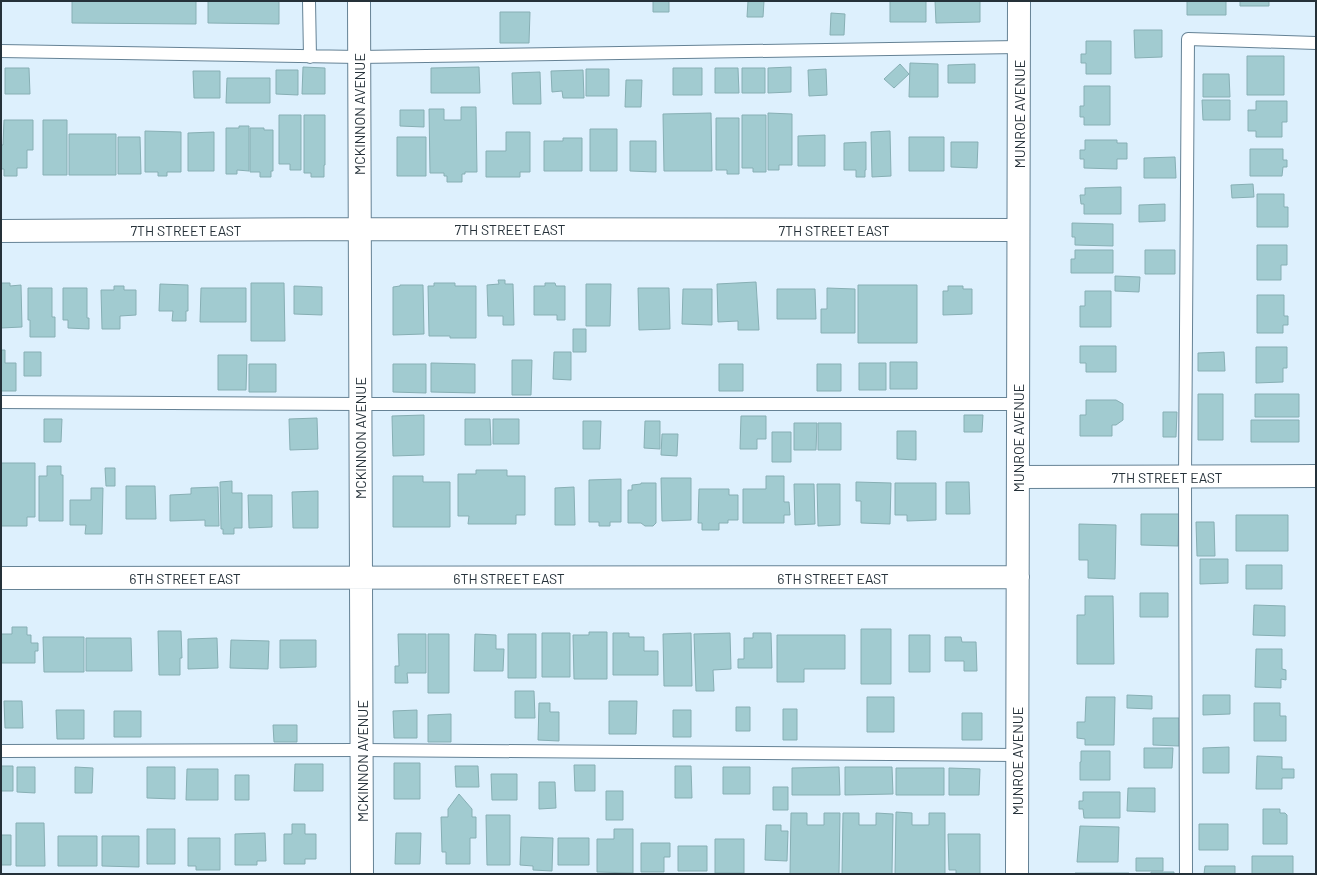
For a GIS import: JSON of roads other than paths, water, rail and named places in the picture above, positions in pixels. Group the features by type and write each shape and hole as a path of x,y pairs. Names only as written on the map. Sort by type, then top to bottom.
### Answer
{"street":[{"name":"MCKINNON AVENUE","path":"359,1 362,874"},
{"name":"MUNROE AVENUE","path":"1016,874 1018,755 1019,1"},
{"name":"7TH STREET EAST","path":"1,232 360,228 1018,230"},
{"name":"7TH STREET EAST","path":"1018,477 1316,476"},
{"name":"6TH STREET EAST","path":"1,578 1018,578"}],"lane":[{"path":"309,1 310,58"},
{"path":"1186,874 1185,477 1188,39 1316,43"},
{"path":"1,51 359,58 1019,47"},
{"path":"1,402 360,404 1018,404"},
{"path":"1,751 361,750 1018,755"}]}
